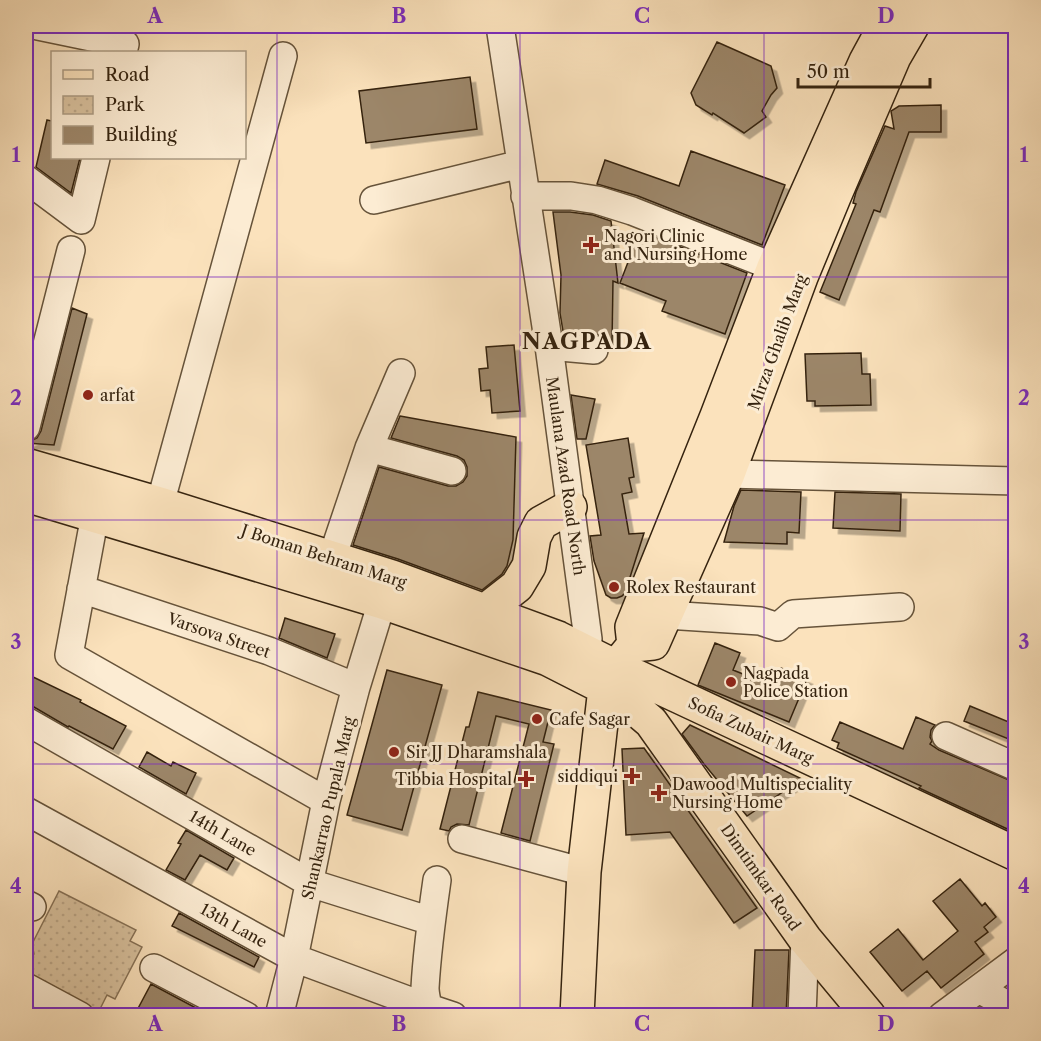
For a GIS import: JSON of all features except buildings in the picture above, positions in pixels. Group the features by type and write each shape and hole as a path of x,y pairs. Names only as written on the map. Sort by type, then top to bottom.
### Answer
{"main road":[{"name":"Mirza Ghalib Marg","path":"605,666 653,643 728,474 788,272 866,60 885,26"},
{"name":"Mirza Ghalib Marg","path":"605,666 632,627 717,416 894,57 912,26"},
{"name":"J Boman Behram Marg","path":"26,465 160,504 392,577 558,638 605,666"},
{"name":"J Boman Behram Marg","path":"26,495 382,602 548,659 605,666"},
{"path":"485,611 517,586 530,566 534,537 541,523 570,507"},
{"name":"Sofia Zubair Marg","path":"605,666 1016,854"},
{"path":"577,1016 584,873 605,666"},
{"name":"Dimtimkar Road","path":"605,666 631,705 651,722 805,939 869,1016"}],"street":[{"path":"38,26 125,44 123,51"},
{"name":"Maulana Azad Road North","path":"500,26 549,346 588,639 605,666"},
{"path":"160,504 283,56"},
{"path":"26,179 81,220 96,159"},
{"path":"374,200 521,164"},
{"path":"525,196 571,196 597,200 632,211 788,272"},
{"path":"26,427 71,250"},
{"path":"549,346 594,350"},
{"path":"332,558 369,448 401,373"},
{"path":"369,448 452,471"},
{"path":"728,474 1016,481"},
{"path":"94,515 69,655 326,801"},
{"name":"Varsova Street","path":"81,589 269,651 356,687"},
{"name":"Shankarrao Pupala Marg","path":"279,1016 294,958 326,801 356,687 382,602"},
{"path":"666,615 760,621 778,627 793,614 900,607"},
{"name":"14th Lane","path":"26,721 310,883 431,921"},
{"path":"946,736 1016,767"},
{"name":"13th Lane","path":"26,811 294,958 437,1013"},
{"path":"462,839 584,873"},
{"path":"437,880 425,991 437,1013"},
{"path":"802,1016 805,939"},
{"path":"942,1016 1016,961"},
{"path":"154,968 246,1016"},
{"path":"26,987 80,1016"},
{"path":"979,989 1016,1010"}],"green space":[{"path":"59,891 136,930 130,941 142,947 115,999 107,995 97,1015 85,1015 26,984 26,970 34,954 32,944"}],"place":[{"name":"Nagori Clinic and Nursing Home","path":"591,245"},
{"name":"arfat","path":"88,395"},
{"name":"Rolex Restaurant","path":"614,587"},
{"name":"Nagpada Police Station","path":"731,682"},
{"name":"Cafe Sagar","path":"537,719"},
{"name":"Sir JJ Dharamshala","path":"394,752"},
{"name":"siddiqui","path":"632,776"},
{"name":"Tibbia Hospital","path":"526,779"},
{"name":"Dawood Multispeciality Nursing Home","path":"659,793"}],"district":[{"name":"NAGPADA","path":"587,341"}]}
